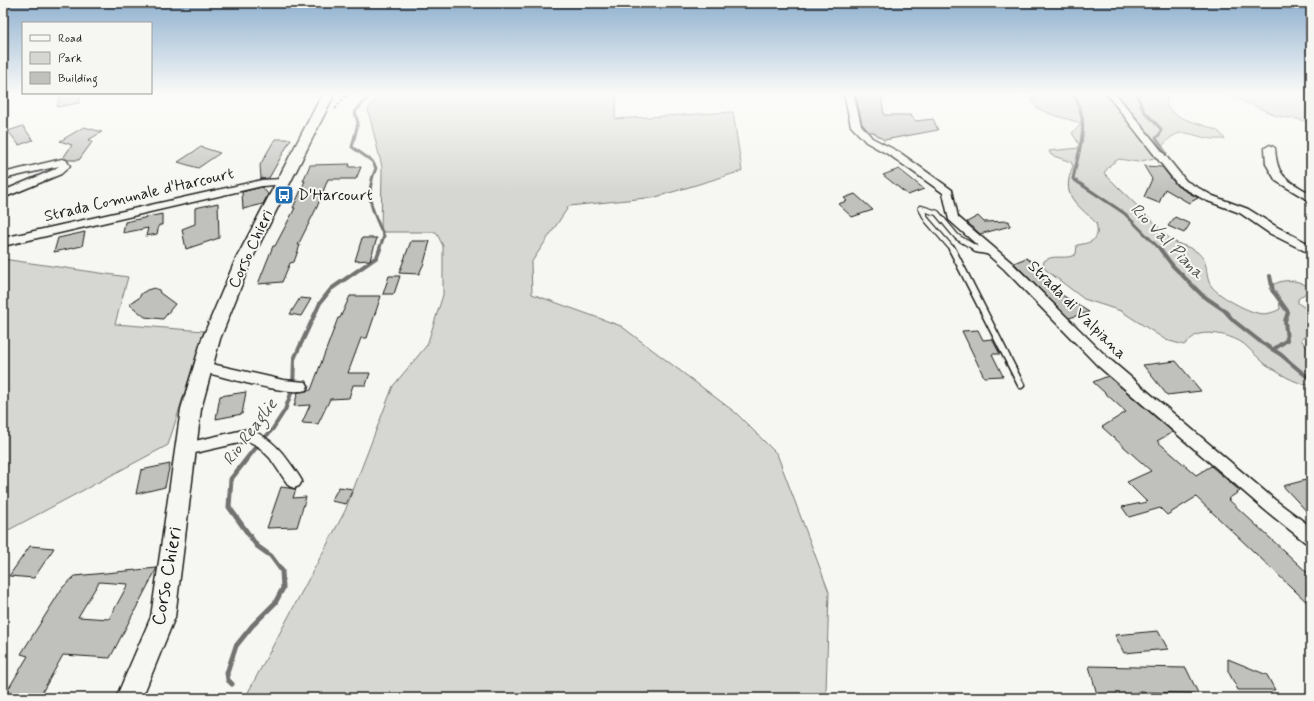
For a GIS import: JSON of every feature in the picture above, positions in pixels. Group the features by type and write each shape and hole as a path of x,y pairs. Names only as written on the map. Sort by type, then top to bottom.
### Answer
{"main road":[{"name":"Corso Chieri","path":"129,698 145,664 163,617 191,409 211,339 243,261 312,126"}],"street":[{"name":"Strada di Valpiana","path":"856,126 870,140 894,154 948,192 954,218 992,252 1102,361 1270,505 1311,537"},
{"path":"1136,126 1182,183 1198,193 1244,211 1273,230 1311,250"},
{"path":"1270,148 1271,164 1280,179 1311,198"},
{"path":"3,176 62,162 65,166 57,172 3,195"},
{"name":"Strada Comunale d'Harcourt","path":"3,242 262,183 283,182"},
{"path":"203,366 283,385 301,386"},
{"path":"186,449 248,435 260,441 277,454 294,481"}],"lane":[{"path":"992,252 984,252 954,235 940,214 931,208 921,208 927,220 953,250 1021,385"}],"green space":[{"path":"372,126 735,126 742,171 656,197 569,206 531,263 532,294 621,326 736,413 777,454 829,592 826,692 828,698 245,698 345,511 393,386 427,345 443,295 443,246 436,232 381,232 382,167"},
{"path":"1080,126 1204,126 1220,133 1225,139 1212,139 1186,133 1179,133 1172,137 1164,145 1154,158 1138,162 1119,159 1111,164 1104,173 1170,239 1197,252 1201,256 1205,263 1210,284 1218,293 1231,302 1245,309 1263,314 1275,312 1280,309 1279,299 1269,288 1274,284 1285,281 1296,281 1311,289 1298,299 1298,303 1311,312 1311,333 1301,339 1311,354 1311,386 1298,383 1281,374 1264,363 1244,344 1229,337 1210,333 1199,334 1184,345 1166,340 1121,311 1084,299 1046,270 1043,266 1044,261 1052,258 1068,257 1076,254 1077,245 1094,240 1097,233 1096,223 1077,204 1069,192 1069,176 1073,166 1071,162 1051,155 1049,151 1079,148 1079,144 1072,133"},
{"path":"3,259 128,277 115,324 204,331 168,445 3,533"}],"building":[{"path":"23,126 33,140 19,145 8,131"},
{"path":"863,126 936,126 938,130 884,140 873,132 869,132"},
{"path":"84,127 102,132 88,140 92,142 79,160 68,160 63,158 72,145 60,141"},
{"path":"275,139 291,139 269,178 261,179 260,165"},
{"path":"201,147 220,153 198,168 178,162"},
{"path":"350,164 349,167 361,167 356,179 328,179 317,207 298,245 300,245 294,262 290,263 282,282 258,284 273,246 275,246 295,208 293,208 305,181 303,181 310,165"},
{"path":"1144,166 1162,167 1177,186 1198,198 1189,203 1165,189 1159,203 1144,197 1152,179"},
{"path":"899,169 924,189 908,195 883,175"},
{"path":"262,187 268,194 263,204 243,209 242,192"},
{"path":"855,194 873,210 852,217 838,204 847,201 844,198"},
{"path":"218,203 219,238 186,249 182,229 195,224 195,208"},
{"path":"162,214 162,225 159,225 157,234 146,236 148,228 123,233 125,222"},
{"path":"978,216 984,222 1009,221 1010,226 980,234 967,222"},
{"path":"1175,217 1190,224 1184,233 1168,226"},
{"path":"85,232 82,246 54,252 58,238"},
{"path":"362,238 377,238 370,260 355,261"},
{"path":"411,241 430,241 424,263 419,274 399,273"},
{"path":"1026,258 1042,269 1036,272 1054,290 1089,312 1069,318 1014,263"},
{"path":"389,276 400,276 394,294 383,294"},
{"path":"154,288 159,290 160,293 175,304 163,319 145,317 129,304 139,298 141,294 147,290"},
{"path":"350,296 381,296 367,338 361,338 348,373 370,373 366,385 353,385 349,398 330,399 318,424 302,423 310,405 294,406 298,392 311,390 338,318 340,318"},
{"path":"300,298 311,299 301,316 290,314"},
{"path":"978,330 983,340 992,339 1000,354 992,354 1003,376 984,377 962,331"},
{"path":"1176,361 1201,391 1167,395 1143,365"},
{"path":"1108,376 1173,432 1157,441 1196,475 1211,466 1240,491 1228,499 1311,576 1311,606 1196,497 1167,515 1160,508 1129,517 1122,507 1147,502 1127,482 1151,471 1102,427 1126,412 1093,382"},
{"path":"246,392 242,414 216,419 220,396"},
{"path":"170,464 165,487 136,494 141,470"},
{"path":"1306,480 1311,485 1311,516 1283,486"},
{"path":"281,487 296,489 293,498 306,497 297,527 267,528"},
{"path":"339,487 353,489 346,504 331,501"},
{"path":"30,546 54,548 34,578 9,576"},
{"path":"157,568 110,658 63,655 39,698 3,698 28,656 21,654 63,587 75,576","holes":["99,582 128,584 109,619 78,617"]},
{"path":"1158,631 1168,649 1124,653 1115,635"},
{"path":"1228,659 1267,675 1275,690 1238,690 1228,671"},
{"path":"1089,666 1186,668 1198,693 1137,692 1139,698 1098,698"}],"waterway":[{"name":"Rio Reaglie","path":"357,126 352,147 372,161 376,168 370,186 370,195 373,211 384,236 379,250"},
{"name":"Rio Val Piana","path":"1083,126 1081,146 1073,179 1124,213 1160,249"},
{"path":"1158,126 1161,129 1160,134 1156,138 1166,153 1165,158"},
{"name":"Rio Reaglie","path":"255,448 272,430 285,410 293,388 294,359 320,303 331,289 377,257 380,249"},
{"name":"Rio Val Piana","path":"1160,249 1173,266 1202,295 1224,310 1234,321 1262,343 1280,354 1311,380"},
{"path":"1270,276 1273,291 1288,312 1285,321 1287,340 1274,349"},
{"name":"Rio Reaglie","path":"232,684 228,680 227,673 236,646 252,626 275,603 283,588 282,571 271,556 257,546 229,507 231,479 256,447"}],"place":[{"name":"D'Harcourt","path":"284,195"}]}
